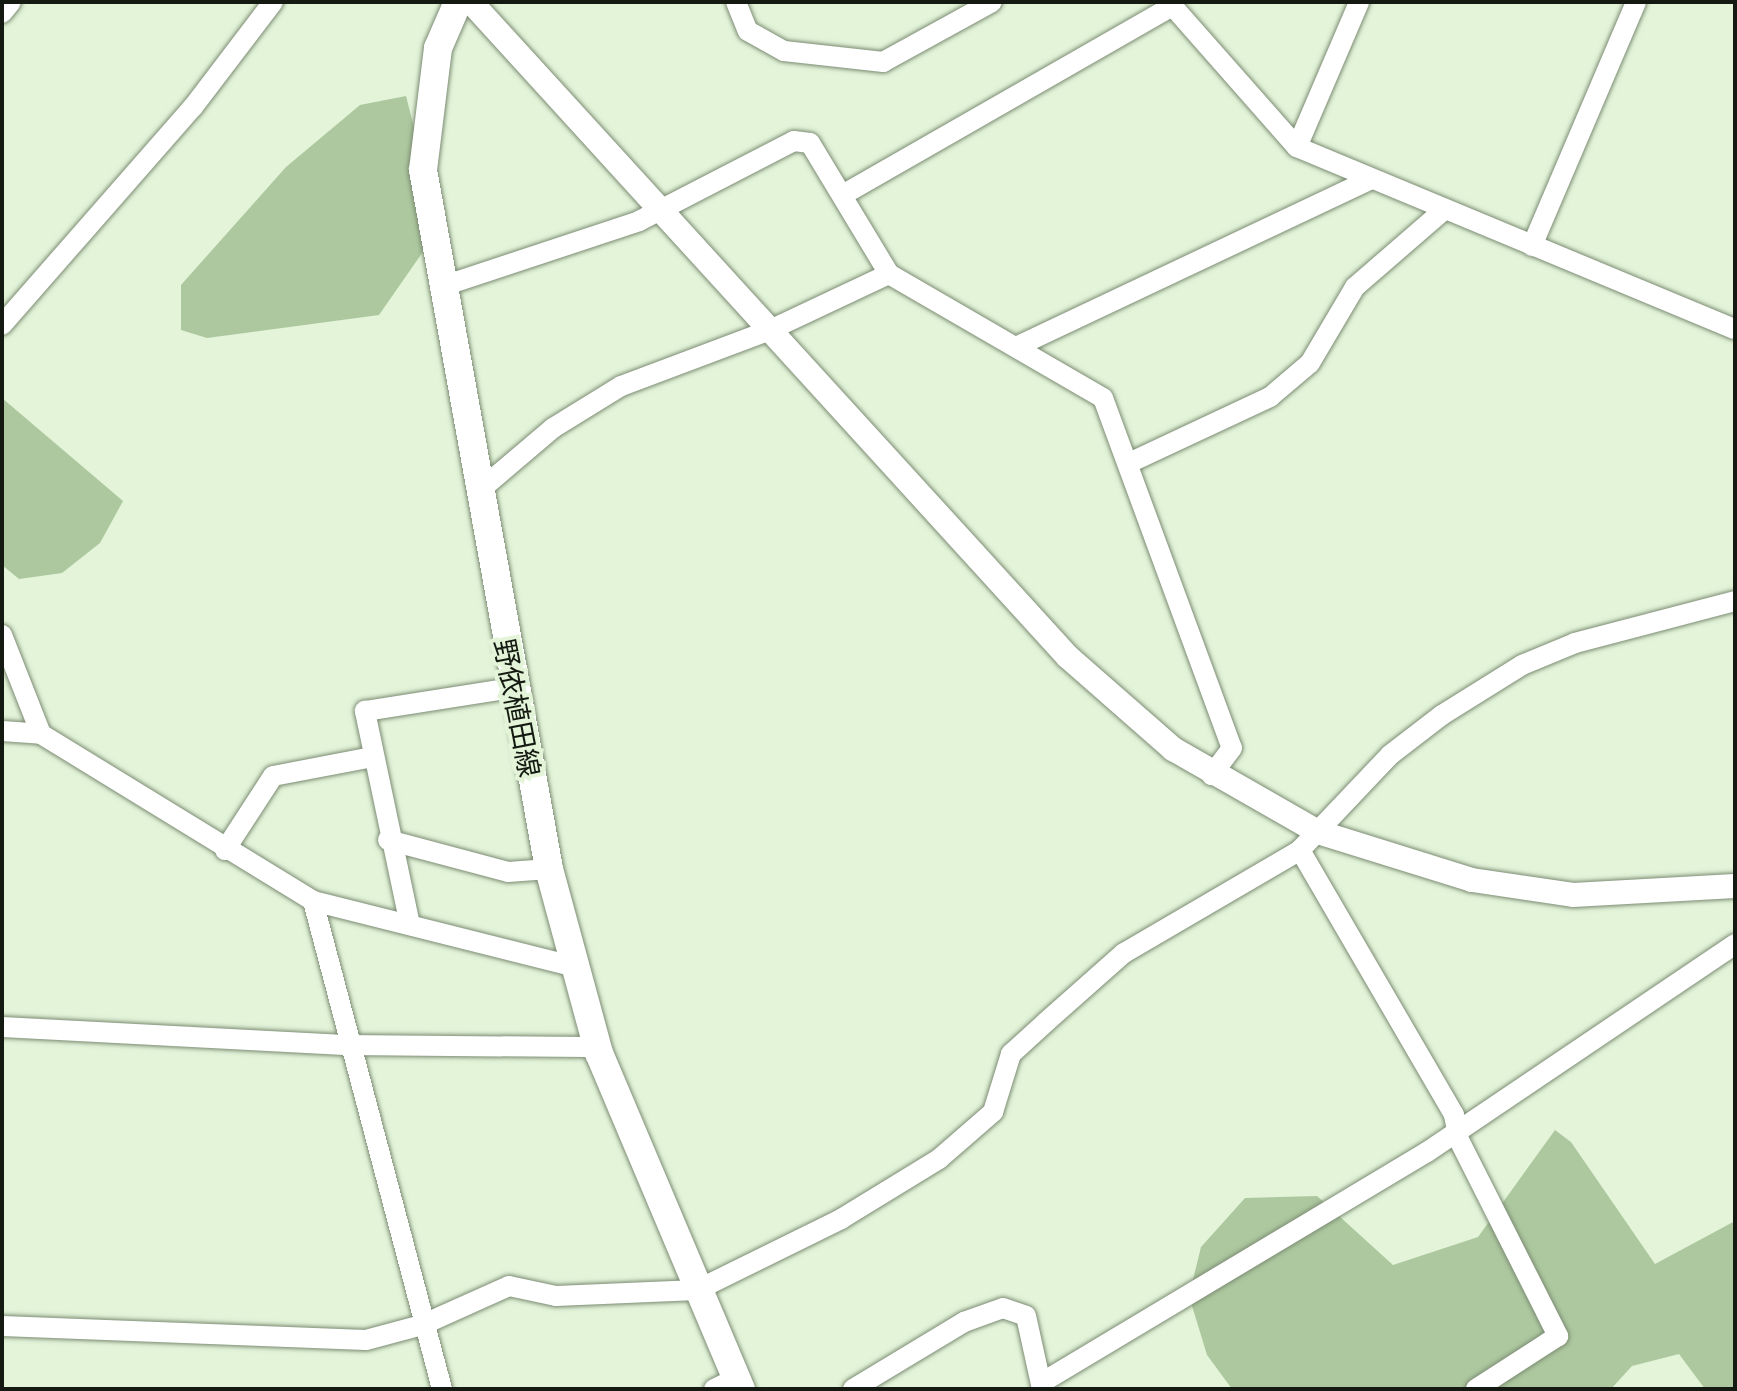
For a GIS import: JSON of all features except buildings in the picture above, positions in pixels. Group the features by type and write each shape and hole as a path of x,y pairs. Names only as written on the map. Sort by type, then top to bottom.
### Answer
{"main road":[{"name":"野依植田線","path":"458,2 438,48 423,170 512,688 549,869 599,1053 697,1290 731,1385"}],"street":[{"path":"2,13 11,2"},
{"path":"2,325 193,107 273,2"},
{"path":"471,2 1068,657 1125,712 1212,775 1318,832 1414,865 1525,889 1621,895 1735,886"},
{"path":"736,2 748,31 784,51 883,62 992,2"},
{"path":"1297,147 1359,2"},
{"path":"1532,246 1636,2"},
{"path":"443,286 661,211 802,139 836,191 846,193 1171,4 1297,147 1735,329"},
{"path":"1018,346 1372,179"},
{"path":"846,193 889,274 1103,398 1232,748 1212,775"},
{"path":"1129,463 1270,397 1310,363 1355,287 1445,209"},
{"path":"480,490 553,428 621,386 770,330 889,274"},
{"path":"2,1326 329,1341 422,1325 509,1286 556,1296 697,1290 829,1226 939,1159 993,1112 1011,1054 1124,953 1300,850 1390,755 1522,665 1575,643 1735,601"},
{"path":"2,635 41,734"},
{"path":"410,925 388,840 365,711 512,688"},
{"path":"2,731 41,734 225,850 313,901 575,967"},
{"path":"225,850 273,776 373,757"},
{"path":"388,840 508,872 549,869"},
{"path":"1300,850 1454,1115 1456,1131 1558,1336 1476,1389"},
{"path":"313,901 345,1045 442,1389"},
{"path":"853,1389 964,1322 1003,1308 1026,1316 1041,1386 1456,1131 1735,944"},
{"path":"2,1027 345,1045 588,1047 599,1053"}],"green space":[{"path":"406,96 420,151 427,246 379,315 207,338 181,330 181,285 286,167 360,105"},
{"path":"2,398 123,501 100,543 62,573 19,579 2,565"},
{"path":"1555,1130 1571,1142 1655,1264 1735,1221 1735,1389 1705,1389 1679,1354 1632,1366 1611,1389 1232,1389 1207,1355 1189,1296 1201,1247 1245,1198 1317,1196 1393,1265 1478,1237"}]}
